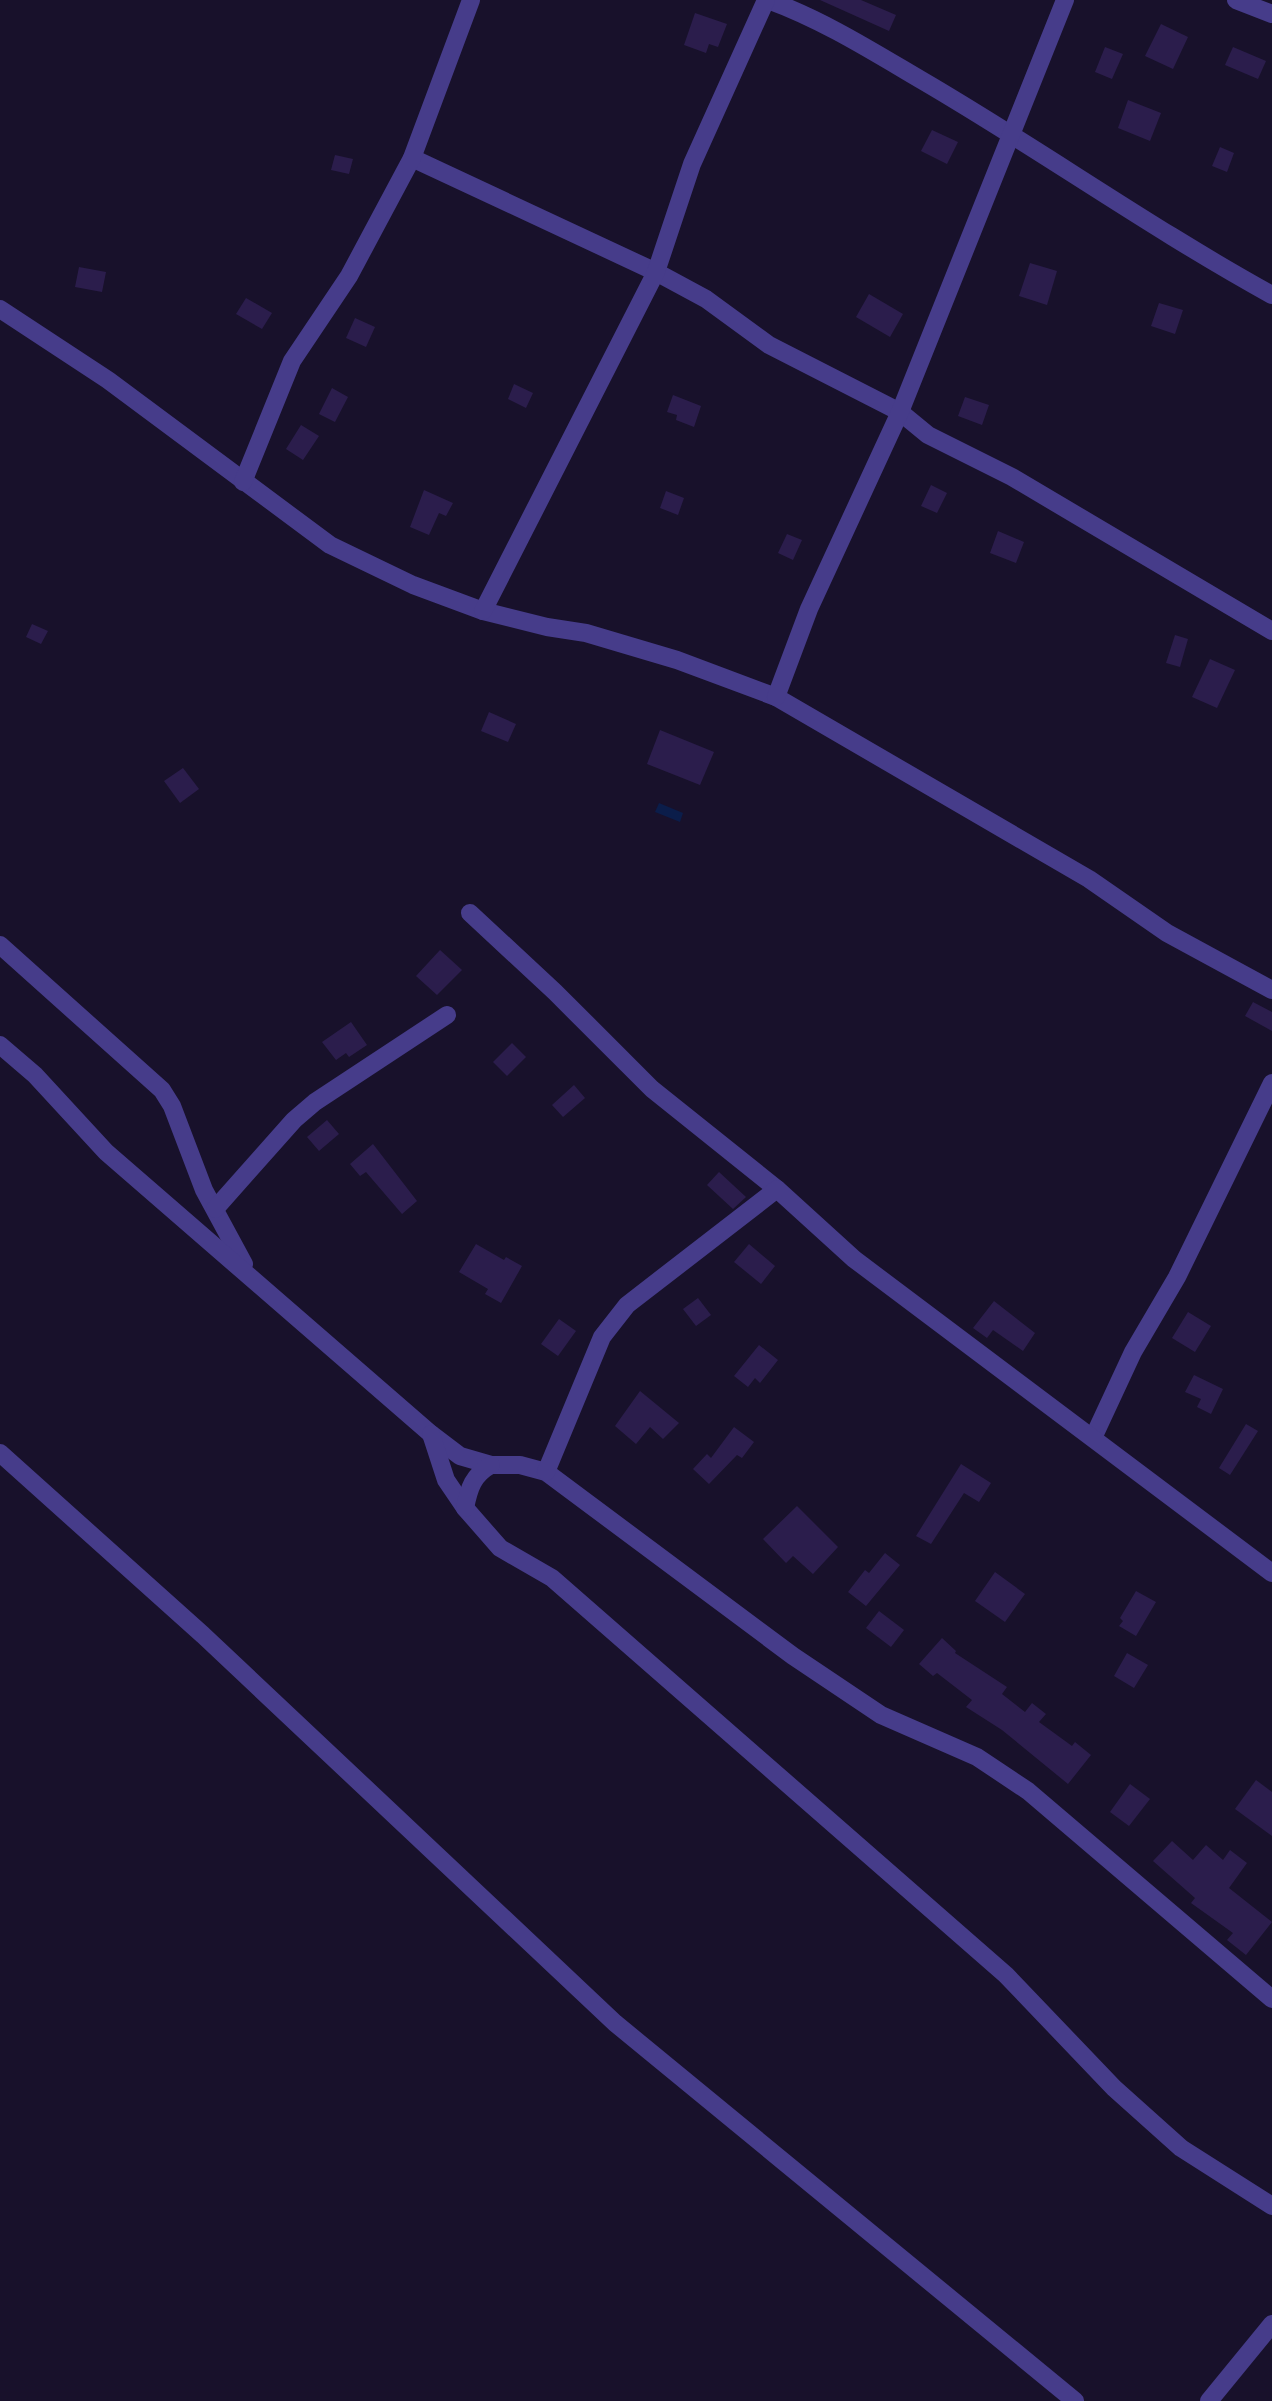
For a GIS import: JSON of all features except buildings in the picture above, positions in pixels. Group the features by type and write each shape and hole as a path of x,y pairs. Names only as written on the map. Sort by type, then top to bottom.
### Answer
{"street":[{"path":"243,482 292,361 349,276 412,158 471,0"},
{"path":"483,611 656,272 692,164 767,0 812,16 1012,133 1195,253 1272,295"},
{"path":"776,697 809,609 900,412 1065,0"},
{"path":"1236,0 1272,14"},
{"path":"412,158 656,272 706,299 769,345 900,412 928,435 1012,477 1272,631"},
{"path":"0,309 108,380 330,545 413,585 483,611 547,627 586,633 689,664 776,697 1089,879 1167,933 1272,990"},
{"path":"470,914 555,992 652,1089 777,1189 854,1259 1272,1573"},
{"path":"0,945 162,1090 172,1106 215,1209 249,1273"},
{"path":"215,1209 294,1120 447,1015"},
{"path":"0,1045 35,1075 106,1152 249,1273 431,1434 460,1456 491,1465 520,1465 546,1472 781,1647 870,1708 977,1757 1028,1791 1272,1999"},
{"path":"1093,1438 1133,1352 1177,1277 1272,1083"},
{"path":"546,1472 602,1337 627,1305 777,1189"},
{"path":"431,1434 446,1480 465,1508 500,1548 552,1578 1006,1975 1114,2088 1181,2148 1272,2206"},
{"path":"0,1453 203,1635 615,2023 1075,2401"},
{"path":"465,1508 469,1487 479,1472 491,1465"},
{"path":"1209,2401 1272,2324"}],"water":[{"path":"659,803 683,813 680,822 655,812"}]}
